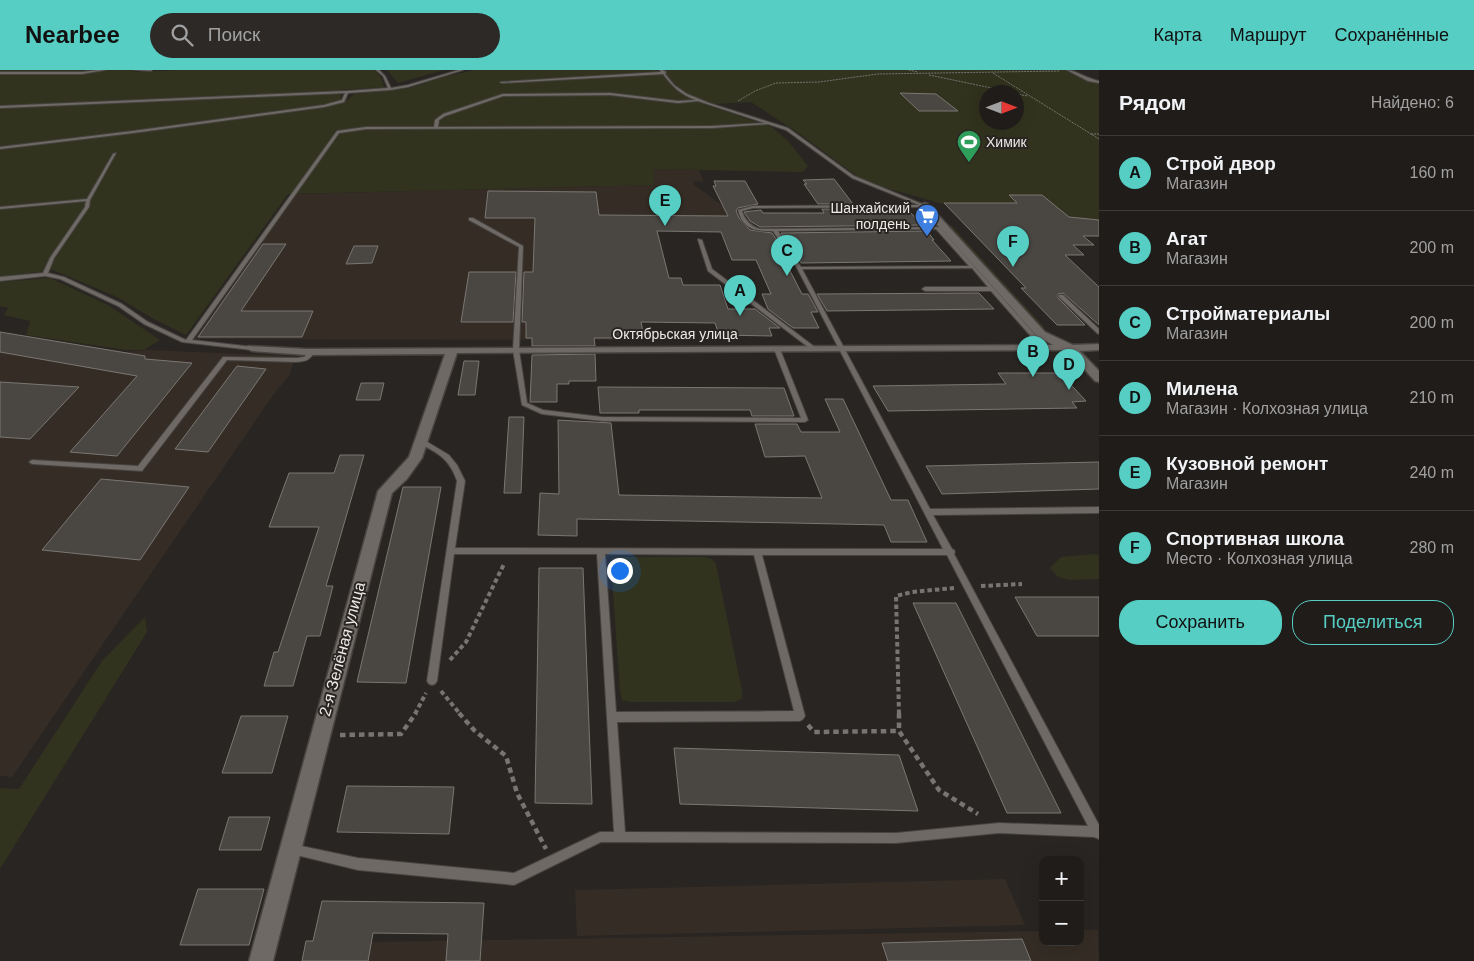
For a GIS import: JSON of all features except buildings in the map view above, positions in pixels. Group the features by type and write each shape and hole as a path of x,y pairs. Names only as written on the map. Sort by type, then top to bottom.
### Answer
{"street":[{"path":"925,206 942,228 1041,334 1057,344 1071,348 1099,378"},
{"name":"Октябрьская улица","path":"252,348 312,352 1045,349 1099,347"},
{"name":"2-я Зелёная улица","path":"261,961 382,499 385,491 402,476 416,458 452,350"}],"lane":[{"path":"0,73 82,73 104,70"},
{"path":"136,70 151,70"},
{"path":"378,70 384,76 390,89"},
{"path":"0,107 390,89 408,86 462,70"},
{"path":"1069,71 1089,80 1099,82"},
{"path":"502,82 663,72 673,86 701,101 793,132 853,176 925,206"},
{"path":"0,148 324,106 343,101 347,92"},
{"path":"436,128 437,120 444,115 503,95 610,94 678,102 701,101"},
{"path":"188,341 338,132 366,128 766,124"},
{"path":"46,274 52,258 87,207 88,200 115,154"},
{"path":"0,208 88,200"},
{"path":"925,206 753,207 740,210 749,227 760,230 942,228 973,267 1045,349"},
{"path":"471,219 520,246 516,350 524,404 542,412 602,419 805,420 777,349"},
{"path":"775,230 799,268 951,552 1098,834"},
{"path":"700,240 710,270 814,349"},
{"path":"799,268 973,267"},
{"path":"0,279 46,274 62,278 120,305 146,323 188,341 252,348"},
{"path":"925,289 992,289"},
{"path":"1062,296 1099,332"},
{"path":"32,462 140,469 225,358 296,360 306,359 312,352"},
{"path":"422,442 447,455 458,470 461,481 432,682"},
{"path":"929,512 1099,510"},
{"path":"451,551 951,552"},
{"path":"601,551 620,837"},
{"path":"612,717 800,716 757,552"},
{"path":"290,848 358,864 514,879 600,837 896,838 999,828 1098,834"}],"path":[{"path":"909,70 979,85"},
{"path":"988,70 1099,139"},
{"path":"714,105 740,101 755,92 776,84 819,82 878,74 1069,71"},
{"path":"1024,96 1031,97"},
{"path":"1091,134 1099,134"},
{"path":"319,735 401,734 414,716 432,682 466,642 511,551"},
{"path":"999,828 939,790 899,731 896,596 912,592 969,586 1022,584"},
{"path":"432,682 474,730 506,756 517,794 552,860"},
{"path":"800,716 814,732 899,731"}],"shaded area":[{"path":"653,169 699,170 704,182 694,181 694,185 730,211 730,214 719,216 612,216 627,340 194,339 296,194 654,185"},
{"path":"0,332 125,352 148,350 296,356 289,376 273,395 12,777 0,776"},
{"path":"1005,879 1025,925 577,936 575,890"},
{"path":"1084,930 1098,930 1099,961 302,961 306,941 372,942 1039,931 1039,946 1084,946"}],"green space":[{"path":"0,70 140,70 133,72 183,70 374,70 381,77 384,87 340,90 341,99 348,100 354,94 410,88 443,77 475,70 1074,70 1099,83 1099,221 1081,220 1078,217 1034,218 1009,195 1017,203 943,204 886,188 861,179 797,132 751,102 715,104 705,101 703,104 772,127 789,142 808,166 803,172 653,169 654,185 288,194 186,335 152,318 117,297 53,270 0,277 0,74 29,74 0,72"},
{"path":"387,70 444,70 398,83"},
{"path":"946,226 952,226 1045,328 1039,328"},
{"path":"50,278 108,305 160,340 144,350 126,350 26,335 30,321 4,315 8,308 0,306 0,282"},
{"path":"1099,555 1099,579 1070,580 1058,577 1050,568 1061,557"},
{"path":"705,557 712,559 716,564 742,691 742,699 734,702 630,702 622,700 611,563 612,558"},
{"path":"145,617 147,632 0,869 0,788 19,789 102,661"}],"place":[{"name":"Химик","path":"969,163"},
{"name":"Кузовной ремонт","path":"665,226"},
{"name":"Шанхайский полдень","path":"927,237"},
{"name":"Спортивная школа","path":"1013,267"},
{"name":"Стройматериалы","path":"787,276"},
{"name":"Строй двор","path":"740,316"},
{"name":"Агат","path":"1033,377"},
{"name":"Милена","path":"1069,390"}]}
